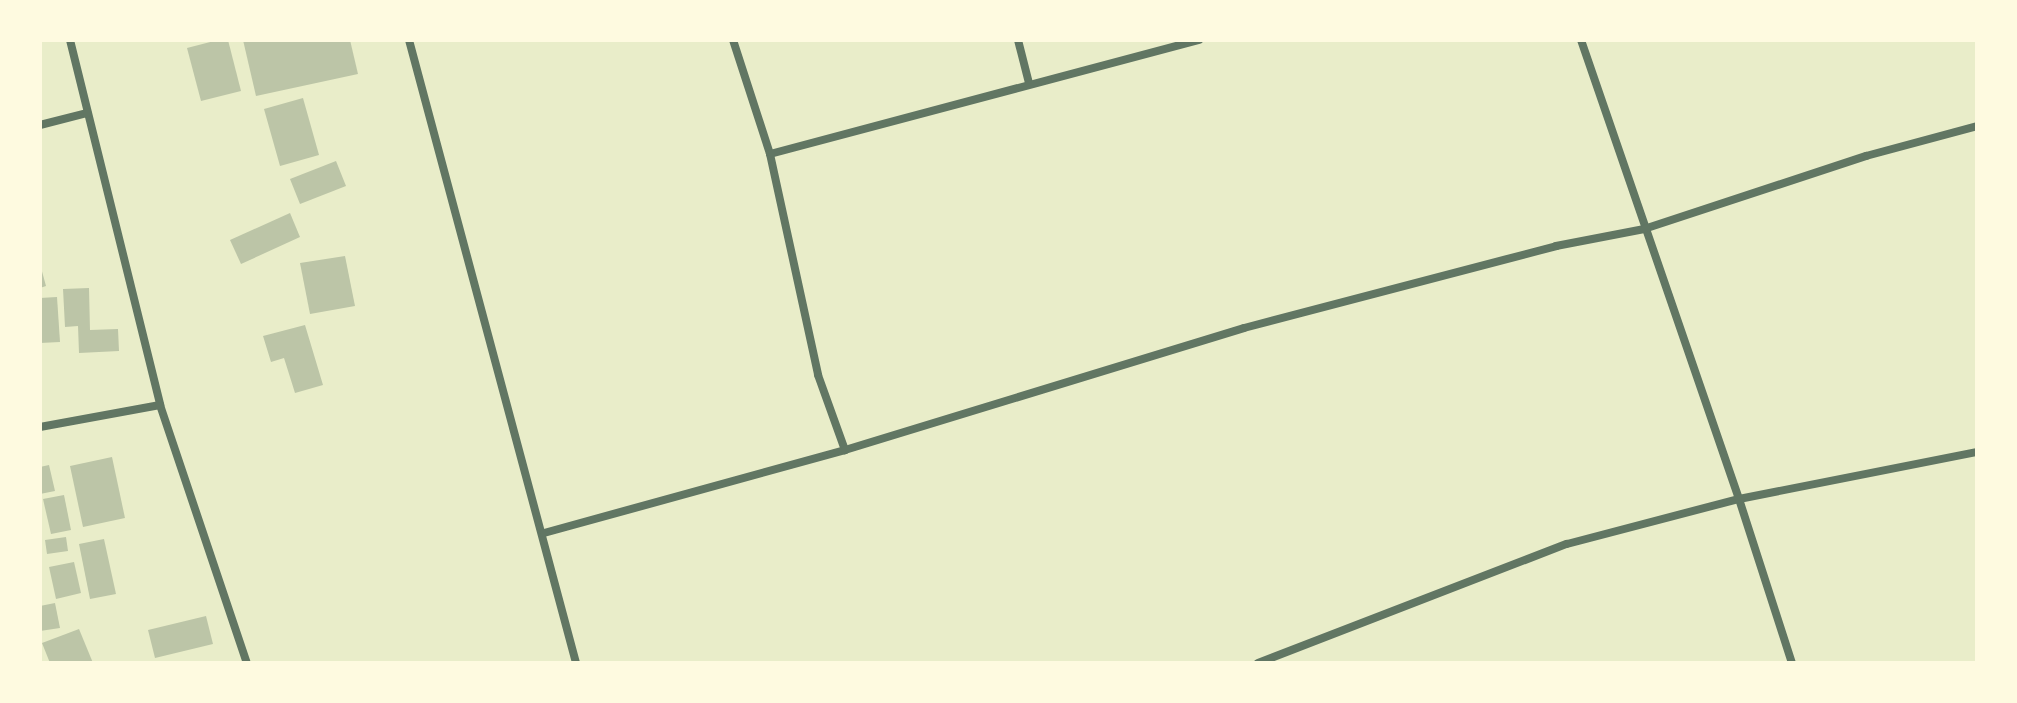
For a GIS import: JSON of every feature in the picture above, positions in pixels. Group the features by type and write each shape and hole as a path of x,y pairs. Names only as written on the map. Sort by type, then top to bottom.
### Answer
{"street":[{"path":"70,40 160,405 247,663"},
{"path":"409,40 544,533 576,663"},
{"path":"733,40 770,154 818,375 845,450"},
{"path":"1018,40 1029,83"},
{"path":"770,154 1199,40"},
{"path":"1581,40 1739,499 1792,663"},
{"path":"40,125 87,113"},
{"path":"544,533 845,450 1244,328 1556,246 1644,229 1866,156 1977,126"},
{"path":"40,427 160,405"},
{"path":"1258,663 1567,544 1739,499 1977,452"}],"building":[{"path":"228,40 241,91 201,101 187,48"},
{"path":"243,40 350,40 358,74 256,96"},
{"path":"303,98 319,155 280,166 264,109"},
{"path":"336,161 346,186 300,204 290,179"},
{"path":"290,213 300,237 241,264 230,240"},
{"path":"345,256 355,306 310,314 300,263"},
{"path":"40,264 46,286 40,288"},
{"path":"89,288 90,330 118,329 119,351 79,353 78,326 65,327 63,289"},
{"path":"57,297 60,342 40,343 40,298"},
{"path":"305,325 323,385 295,393 284,358 271,362 263,336"},
{"path":"112,457 125,518 83,527 70,466"},
{"path":"49,465 55,491 40,494 40,467"},
{"path":"64,495 71,530 51,534 43,499"},
{"path":"66,537 68,551 47,554 45,540"},
{"path":"104,539 116,594 90,599 79,544"},
{"path":"74,562 81,593 56,599 49,567"},
{"path":"55,603 60,628 40,631 40,606"},
{"path":"206,616 213,644 155,658 148,630"},
{"path":"79,629 93,663 50,663 42,643"}]}
